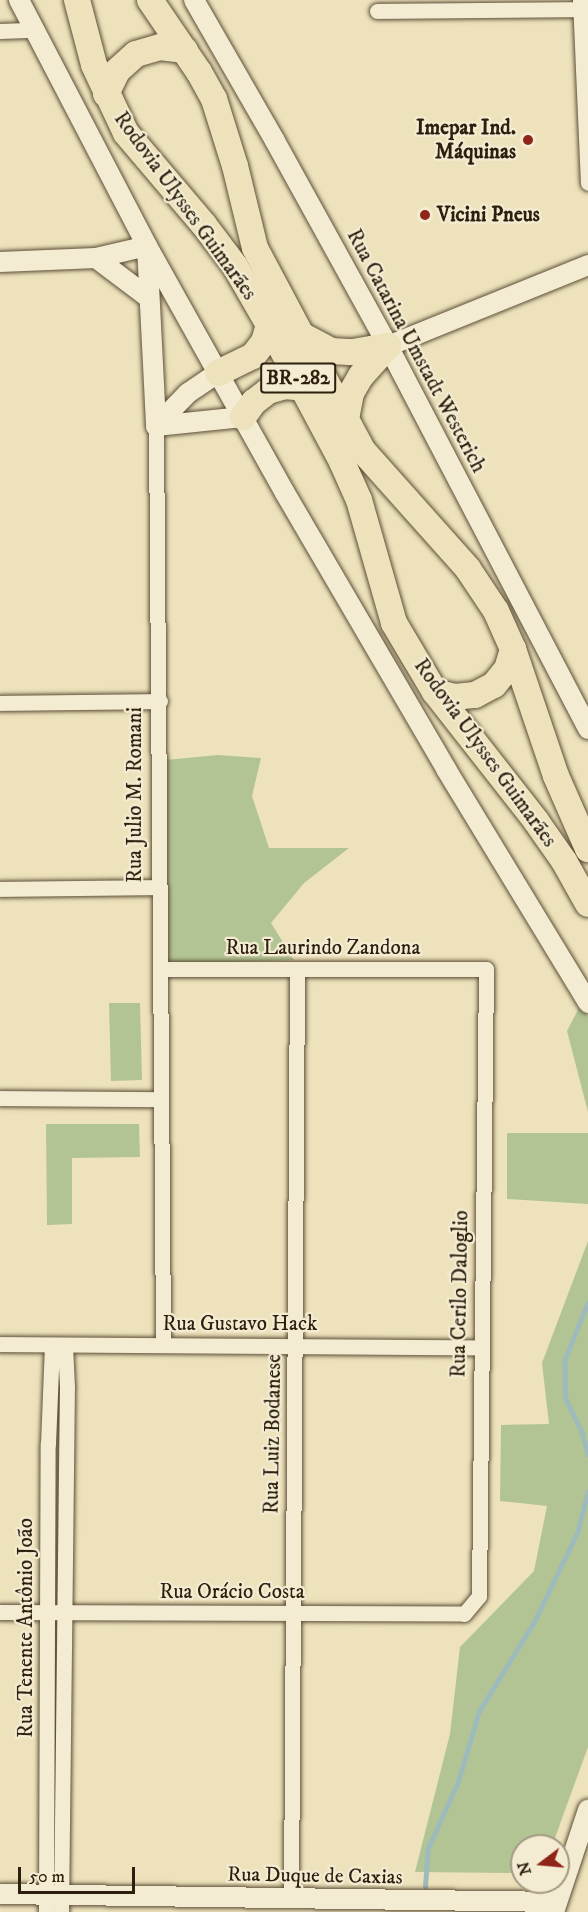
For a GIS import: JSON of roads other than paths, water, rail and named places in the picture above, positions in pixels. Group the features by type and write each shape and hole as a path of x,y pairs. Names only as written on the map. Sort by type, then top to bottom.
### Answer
{"highway":[{"name":"Rodovia Ulysses Guimarães","path":"76,0 94,65 126,133 204,225 234,266 303,388 359,500 394,623 435,692 536,821 564,861 588,904"},
{"name":"Rodovia Ulysses Guimarães","path":"150,0 185,50 214,99 224,128 255,248 363,451 468,569 496,611 513,649 556,776 588,849"},
{"path":"106,94 117,71 136,54 160,47 185,50"},
{"path":"218,373 253,356 264,342 269,325"},
{"path":"303,336 331,351 353,352 388,346"},
{"path":"346,419 351,393 361,376 388,346"},
{"path":"243,417 254,402 268,391 285,386 303,388"},
{"path":"435,692 455,697 476,695 494,685 507,669 513,649"}],"street":[{"path":"19,0 147,246 218,373 446,769 588,1003"},
{"name":"Rua Catarina Umstadt Westerich","path":"194,0 388,346 588,729"},
{"path":"377,11 583,6 588,183"},
{"path":"0,31 33,30"},
{"path":"0,262 96,258 147,246"},
{"name":"Rua Julio M. Romani","path":"147,246 156,426 160,701 158,887 163,1345"},
{"path":"96,258 149,298"},
{"path":"388,346 588,265"},
{"path":"156,426 188,393 218,373"},
{"path":"156,426 243,417"},
{"path":"0,703 160,701"},
{"path":"0,889 158,887"},
{"name":"Rua Laurindo Zandona","path":"160,969 486,969"},
{"name":"Rua Luiz Bodanese","path":"291,1900 297,969"},
{"name":"Rua Cerilo Daloglio","path":"464,1614 479,1596 486,969"},
{"path":"0,1098 160,1099"},
{"name":"Rua Gustavo Hack","path":"0,1344 480,1347"},
{"name":"Rua Tenente Antônio João","path":"54,1904 62,1792 66,1444 58,1345"},
{"name":"Rua Tenente Antônio João","path":"54,1904 46,1791 48,1444 58,1345"},
{"path":"48,1444 66,1444"},
{"path":"48,1516 65,1516"},
{"name":"Rua Orácio Costa","path":"0,1612 464,1614"},
{"path":"47,1711 63,1710"},
{"path":"46,1791 62,1792"},
{"path":"555,1907 588,1810"},
{"name":"Rua Duque de Caxias","path":"0,1894 54,1904 291,1900 555,1907"}],"waterway":[{"path":"588,1303 565,1360 566,1399 582,1432 588,1454"},
{"path":"425,1887 428,1848 458,1782 479,1711 533,1624 577,1533 588,1491"}],"place":[{"name":"Imepar Ind. Máquinas","path":"528,140"},
{"name":"Vicini Pneus","path":"425,215"}]}
